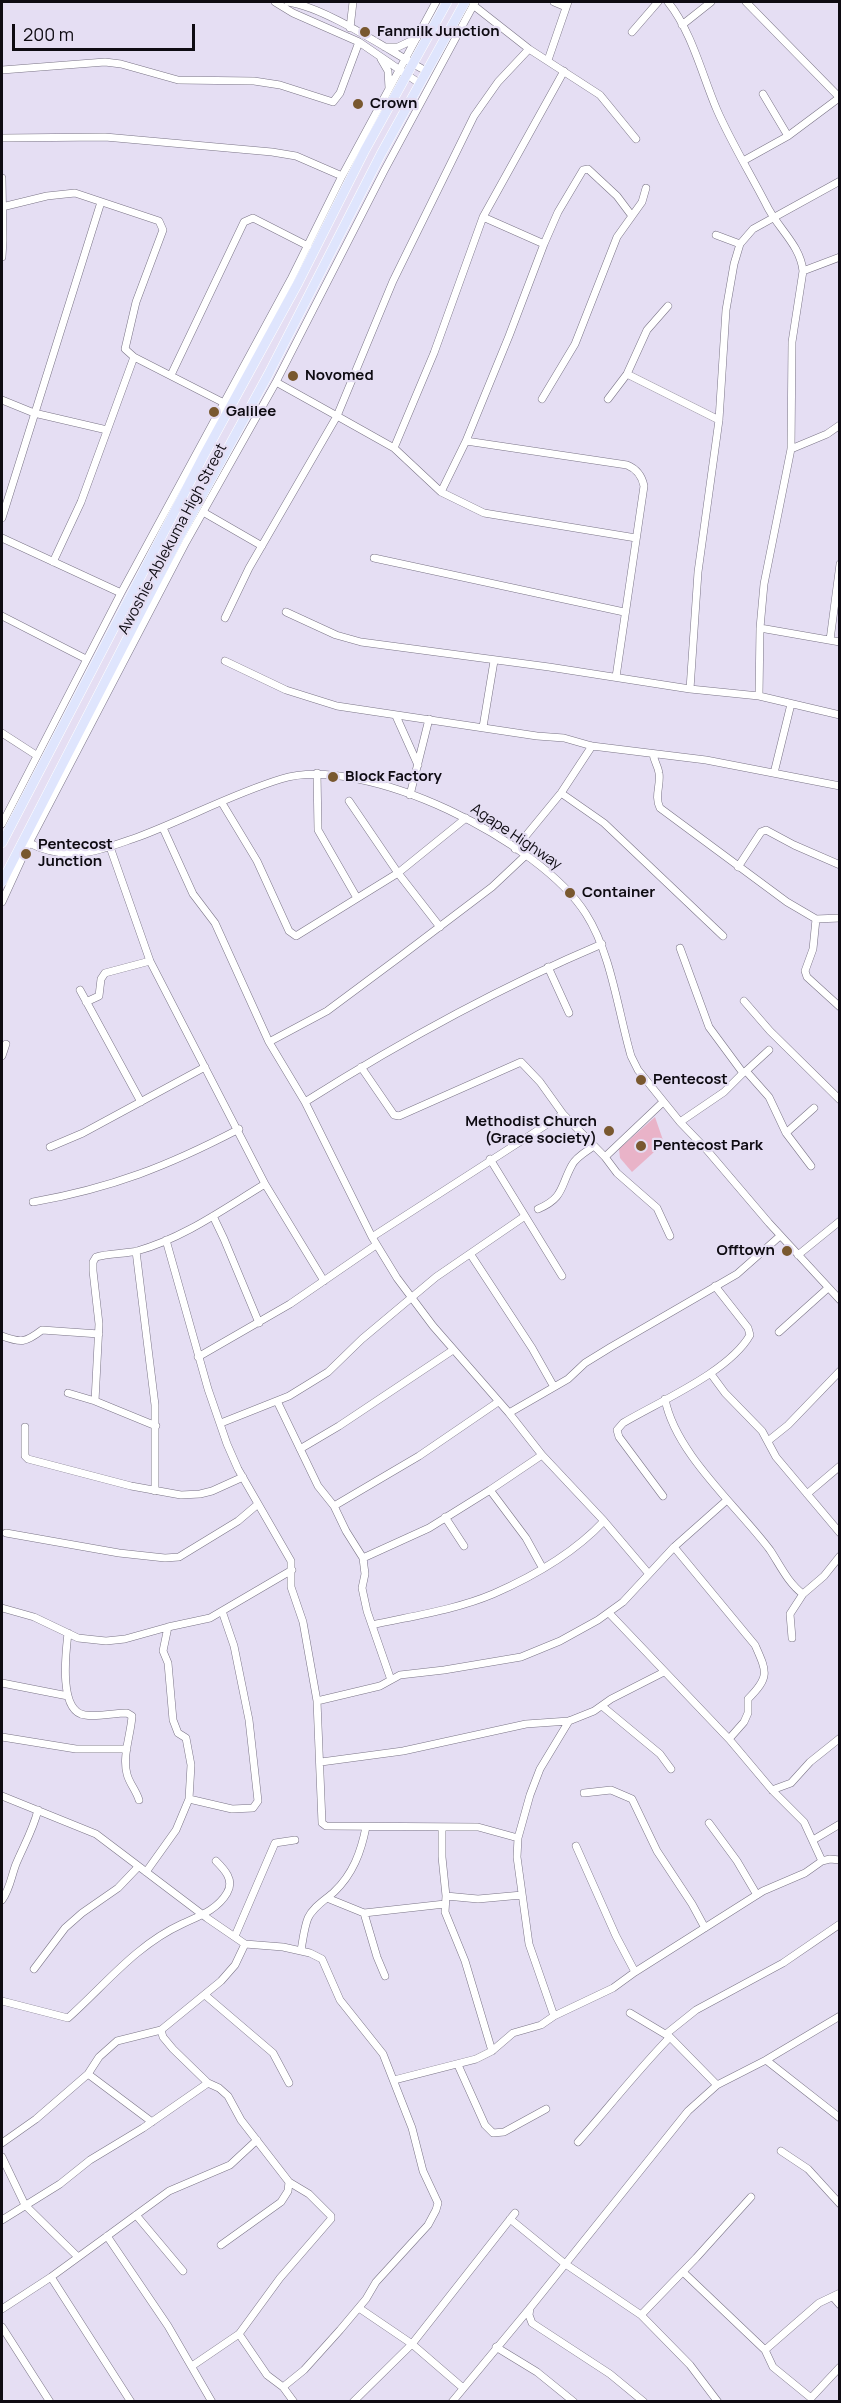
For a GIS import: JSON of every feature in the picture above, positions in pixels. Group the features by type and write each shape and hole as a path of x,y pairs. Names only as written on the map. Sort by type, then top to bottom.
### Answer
{"main road":[{"name":"Awoshie-Ablekuma High Street","path":"2,843 365,150 403,73 447,2"},
{"name":"Awoshie-Ablekuma High Street","path":"2,882 63,769 217,466 350,226 419,83 471,3"},
{"path":"204,455 211,457 217,466"}],"street":[{"path":"275,2 283,8 359,42 419,83"},
{"path":"288,2 314,10 426,71"},
{"path":"350,28 353,2"},
{"name":"Awoshie-Ablekuma High Street","path":"409,62 417,38 436,2"},
{"path":"548,60 567,4 554,2"},
{"path":"632,32 658,2"},
{"path":"668,2 682,25 718,111 772,218 799,252 802,271 792,342 791,449 765,584 760,628 759,696"},
{"path":"682,25 711,2"},
{"path":"743,161 788,136 839,98 746,2"},
{"path":"471,3 529,49 600,95 636,139"},
{"name":"Awoshie-Ablekuma High Street","path":"2,902 63,769 276,382 350,226 471,3"},
{"path":"311,20 314,10"},
{"path":"384,47 398,47 417,38"},
{"path":"2,70 105,62 121,64 178,80 254,81 280,85 333,102 340,93 359,42"},
{"path":"225,618 262,546 337,416 393,280 474,116 498,82 529,49"},
{"path":"378,55 388,71 390,89"},
{"path":"393,448 434,353 483,217 564,71"},
{"name":"Awoshie-Ablekuma High Street","path":"2,824 121,593 224,403 295,281 308,246 342,176 390,89 403,73"},
{"path":"763,94 788,136"},
{"path":"2,139 105,137 184,146 272,152 296,156 342,176"},
{"path":"441,492 509,336 558,212 583,170 588,169 617,196 632,216"},
{"path":"2,178 2,257"},
{"path":"690,689 698,572 719,420 726,310 734,264 740,244 751,231 840,180"},
{"path":"542,399 575,344 617,237 642,202 646,188"},
{"path":"2,207 68,193 83,195 159,221 162,225 154,259 136,303 125,345 127,352 224,403"},
{"path":"2,518 101,202"},
{"path":"483,217 544,244"},
{"path":"171,375 244,222 253,218 308,246"},
{"path":"716,236 740,244"},
{"path":"802,271 840,257"},
{"path":"608,399 627,374 647,330 668,306"},
{"path":"53,562 81,502 134,357"},
{"path":"627,374 719,420"},
{"path":"276,382 393,448 441,492 484,513 636,538"},
{"path":"2,400 34,412 107,430"},
{"path":"791,449 827,434 840,425"},
{"path":"465,441 627,465 635,469 643,480 644,486 616,677"},
{"path":"203,512 262,546"},
{"path":"2,538 121,593"},
{"path":"374,558 624,612"},
{"path":"830,640 840,564"},
{"path":"286,612 349,639 388,647 429,650 690,689 759,696 840,716"},
{"path":"2,616 86,660"},
{"path":"760,628 840,642"},
{"path":"483,727 494,660"},
{"path":"225,661 312,700 352,709 564,738 592,746 706,760 840,786"},
{"path":"774,773 791,704"},
{"path":"396,716 418,765"},
{"path":"410,795 429,719"},
{"path":"2,733 36,755"},
{"path":"515,849 561,793 592,746"},
{"path":"653,754 659,770 657,796 660,808 787,902 816,919 840,918"},
{"path":"317,773 318,830 357,898"},
{"name":"Agape Highway","path":"29,843 39,848 70,854 110,847 282,778 317,773 350,777 410,795 445,807 465,818 515,849 564,886 586,913 602,944 631,1056 638,1070 680,1122 780,1236 840,1300"},
{"path":"561,793 604,823 723,936"},
{"path":"349,801 398,873 440,927"},
{"path":"2,803 9,808"},
{"path":"222,803 257,861 293,935 296,936 398,873 465,818"},
{"path":"162,828 193,894 215,923 269,1042 305,1102 376,1245 412,1299 453,1350 509,1413 542,1455 604,1521 649,1574"},
{"path":"738,867 761,832 766,830 840,865"},
{"path":"110,847 150,961 266,1184 324,1281"},
{"path":"269,1042 327,1011 492,887 525,856"},
{"path":"816,919 813,949 805,971 807,977 840,1007"},
{"path":"305,1102 361,1067 473,1004 548,967 602,944"},
{"path":"680,948 709,1027 774,1105 786,1133 811,1166"},
{"path":"86,1002 99,996 101,978 105,973 150,961"},
{"path":"548,967 569,1013"},
{"path":"80,990 141,1102"},
{"path":"744,1001 770,1031 840,1100"},
{"path":"2,1056 6,1044"},
{"path":"680,1122 724,1092 769,1050"},
{"path":"361,1067 391,1110 399,1116 521,1062 540,1082 562,1114 605,1156 630,1185 657,1208 670,1236"},
{"path":"50,1147 83,1133 205,1067"},
{"path":"605,1156 663,1102"},
{"path":"786,1133 814,1108"},
{"path":"372,1237 562,1114"},
{"path":"33,1202 83,1192 138,1176 181,1159 239,1130"},
{"path":"538,1209 556,1199 565,1186 573,1164 594,1146"},
{"path":"490,1160 562,1276"},
{"path":"95,1401 99,1334 93,1262 99,1256 136,1251 166,1240 213,1216 266,1184"},
{"path":"213,1216 259,1323"},
{"path":"221,1423 277,1401 328,1372 362,1339 436,1277 525,1216"},
{"path":"798,1255 840,1221"},
{"path":"509,1413 568,1379 585,1363 611,1347 737,1274 780,1236"},
{"path":"166,1240 198,1357 221,1423 243,1477 289,1556 292,1570 291,1587 303,1622 317,1701 322,1824 366,1827 484,1828 518,1838"},
{"path":"198,1357 259,1323 376,1245"},
{"path":"136,1251 155,1405 155,1491"},
{"path":"471,1255 532,1347 554,1387"},
{"path":"663,1496 619,1437 617,1430 623,1423 711,1374 740,1349 750,1335 742,1319 715,1286"},
{"path":"779,1332 828,1288"},
{"path":"2,1336 15,1341 26,1341 42,1330 99,1334"},
{"path":"300,1449 339,1426 453,1350"},
{"path":"768,1441 795,1418 840,1371"},
{"path":"711,1374 768,1441 776,1457 840,1533"},
{"path":"68,1393 95,1401 156,1426"},
{"path":"665,1399 668,1413 676,1430 727,1500 769,1549 796,1589 803,1594"},
{"path":"277,1401 318,1486 334,1506 363,1558 365,1574 362,1588 391,1680"},
{"path":"334,1506 419,1456 498,1402"},
{"path":"25,1427 24,1450 28,1459 155,1491 181,1495 200,1494 223,1487 243,1477"},
{"path":"363,1558 429,1528 542,1455"},
{"path":"807,1494 840,1466"},
{"path":"490,1490 526,1538 542,1567"},
{"path":"317,1701 380,1686 399,1675 521,1657 560,1641 609,1613 623,1602 674,1547 727,1500"},
{"path":"6,1533 119,1553 165,1558 178,1557 238,1521 258,1504"},
{"path":"445,1518 464,1546"},
{"path":"372,1625 493,1594 585,1541 604,1521"},
{"path":"674,1547 755,1645 763,1662 765,1672 763,1684 748,1699 748,1713 744,1722 729,1739"},
{"path":"792,1638 790,1614 803,1594 824,1576 840,1556"},
{"path":"2,1608 34,1617 87,1640 126,1639 168,1627 200,1622 292,1570"},
{"path":"189,1799 243,1809 253,1808 258,1801 249,1720 234,1646 222,1611"},
{"path":"609,1613 804,1822 822,1862"},
{"path":"146,1872 176,1830 189,1799 191,1760 186,1738 178,1733 173,1720 168,1664 163,1651 168,1627"},
{"path":"68,1633 66,1650 68,1696 74,1708 84,1715 130,1714 131,1731 127,1749 127,1776 139,1800"},
{"path":"321,1761 403,1751 526,1724 569,1721 664,1672"},
{"path":"2,1683 68,1696"},
{"path":"602,1706 636,1737 660,1754 672,1769"},
{"path":"554,2016 529,1944 518,1872 518,1838 540,1769 569,1721"},
{"path":"2,1737 76,1749 127,1749"},
{"path":"772,1790 791,1783 810,1762 840,1738"},
{"path":"584,1793 611,1790 632,1799 657,1851 705,1928"},
{"path":"2,1796 96,1834 203,1916 245,1944 301,1950 316,1955 325,1964 340,2000 383,2054 412,2128 423,2171 438,2203 428,2225 376,2282 358,2307 304,2370 283,2387"},
{"path":"2,1900 8,1891 17,1861 28,1841 38,1810"},
{"path":"709,1823 737,1861 757,1895"},
{"path":"813,1840 840,1824"},
{"path":"301,1950 308,1919 340,1885 357,1860 366,1827"},
{"path":"442,1827 447,1920 465,1961 492,2051"},
{"path":"234,1936 275,1843 295,1840"},
{"path":"576,1846 634,1972"},
{"path":"394,2080 476,2059 492,2051 513,2033 541,2025 554,2016 614,1988 634,1972 757,1895 805,1873 830,1858 840,1860"},
{"path":"2,2001 68,2018 108,1977 148,1944 182,1924 203,1916 225,1896 229,1888 226,1872 216,1861"},
{"path":"34,1969 65,1928 118,1888 138,1867"},
{"path":"327,1898 364,1913 446,1900 522,1895"},
{"path":"364,1913 385,1976"},
{"path":"578,2142 668,2036 696,2010 783,1963 840,1924"},
{"path":"2,2144 36,2119 88,2074 99,2057 117,2041 161,2030 205,1995 229,1973 245,1944"},
{"path":"205,1995 273,2053 289,2083"},
{"path":"630,2013 668,2036 717,2085"},
{"path":"452,2402 688,2111 717,2085 766,2060 840,2016"},
{"path":"161,2030 168,2044 208,2083 219,2088 228,2097 241,2120 280,2173 289,2182 309,2194 331,2216 331,2219 280,2278 239,2334 192,2366"},
{"path":"766,2060 839,2116"},
{"path":"458,2065 485,2125 493,2133 504,2132 546,2109"},
{"path":"88,2074 152,2122"},
{"path":"2,2220 60,2184 106,2150 152,2122 208,2083"},
{"path":"2,2309 51,2277 169,2192 230,2165 256,2140"},
{"path":"781,2151 808,2169 840,2204"},
{"path":"2,2157 25,2205 78,2257"},
{"path":"221,2245 281,2202 288,2191 289,2182"},
{"path":"641,2315 751,2197"},
{"path":"136,2216 183,2271"},
{"path":"354,2402 412,2344 513,2216 564,2263 641,2315 690,2365 718,2402"},
{"path":"107,2236 144,2288 212,2402"},
{"path":"683,2272 765,2350 773,2367 811,2398 840,2367"},
{"path":"51,2277 131,2402"},
{"path":"765,2350 819,2303 836,2295 840,2305"},
{"path":"358,2307 412,2344 463,2388"},
{"path":"530,2308 529,2315 532,2323 610,2374 644,2402"},
{"path":"2,2327 51,2402"},
{"path":"239,2334 267,2375 283,2387 294,2402"},
{"path":"496,2347 537,2372 574,2402"}],"shaded area":[{"name":"Pentecost Park","path":"655,1117 664,1143 632,1172 620,1158 619,1149"}],"place":[{"name":"Fanmilk Junction","path":"365,32"},
{"name":"Crown","path":"358,104"},
{"name":"Novomed","path":"293,376"},
{"name":"Galilee","path":"214,412"},
{"name":"Block Factory","path":"333,777"},
{"name":"Pentecost Junction","path":"26,854"},
{"name":"Container","path":"570,893"},
{"name":"Pentecost","path":"641,1080"},
{"name":"Methodist Church (Grace society)","path":"609,1131"},
{"name":"Pentecost Park","path":"641,1146"},
{"name":"Offtown","path":"787,1251"}]}
